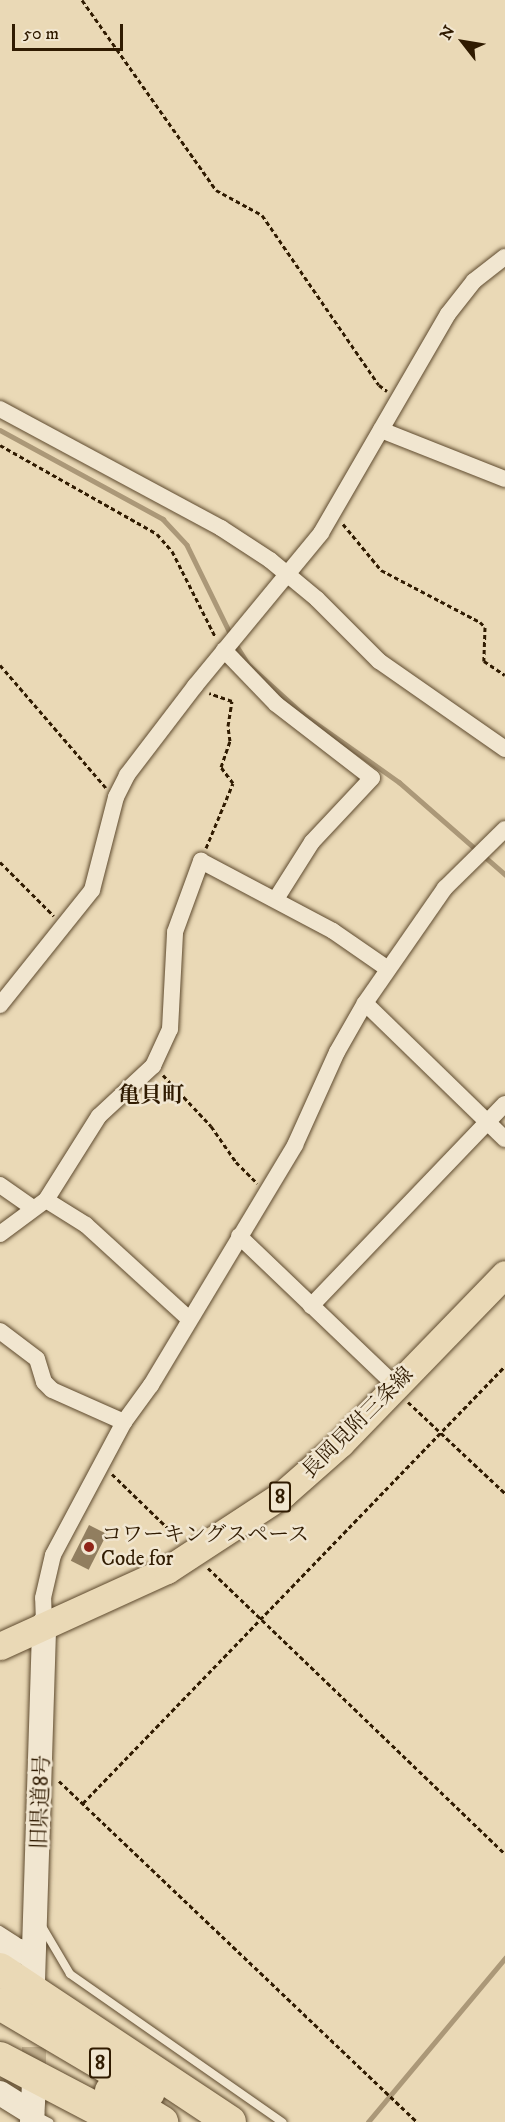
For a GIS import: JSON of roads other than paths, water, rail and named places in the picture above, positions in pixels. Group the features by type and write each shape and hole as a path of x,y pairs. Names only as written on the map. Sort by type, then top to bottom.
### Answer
{"highway":[{"path":"0,1969 230,2122"},
{"name":"8","path":"0,2004 200,2122"},
{"name":"8","path":"0,2026 162,2122"},
{"path":"0,2058 122,2122"}],"main road":[{"name":"長岡見附三条線","path":"0,1646 44,1623 194,1555 283,1494 341,1443 505,1274"}],"street":[{"path":"0,1005 84,905 99,874 116,797 139,758 335,514 399,398 460,297 474,280 505,257"},
{"path":"0,409 221,528 287,574 379,661 505,749"},
{"path":"381,430 505,479"},
{"path":"224,650 276,704 372,778 312,842 276,899"},
{"path":"44,1623 43,1598 53,1555 124,1422 151,1385 188,1318 295,1145 337,1052 365,1003 445,888 505,829"},
{"path":"0,1234 39,1203 99,1116 153,1066 170,1029 175,932 201,861 276,899 388,969"},
{"path":"365,1003 505,1139"},
{"path":"311,1306 505,1104"},
{"path":"0,1185 86,1225 188,1318"},
{"path":"239,1236 394,1388"},
{"path":"0,1331 37,1359 44,1382 52,1390 124,1422"},
{"name":"旧県道8号","path":"33,1981 33,1955 38,1920 44,1623"},
{"path":"0,1945 33,1955"},
{"path":"34,2083 38,2119"},
{"path":"0,2093 38,2119"}],"lane":[{"path":"38,1920 70,1974 282,2122"},
{"path":"0,1930 33,1955"}],"waterway":[{"path":"0,430 163,519 187,545 231,635"},
{"path":"235,643 249,665 303,714 399,782 478,851"},
{"path":"484,856 505,874"},
{"path":"368,2122 505,1958"}],"tunnel":[{"path":"34,2011 34,2083"}],"place":[{"name":"コワーキングスペース Code for","path":"89,1547"}],"district":[{"name":"亀貝町","path":"151,1096"}]}
